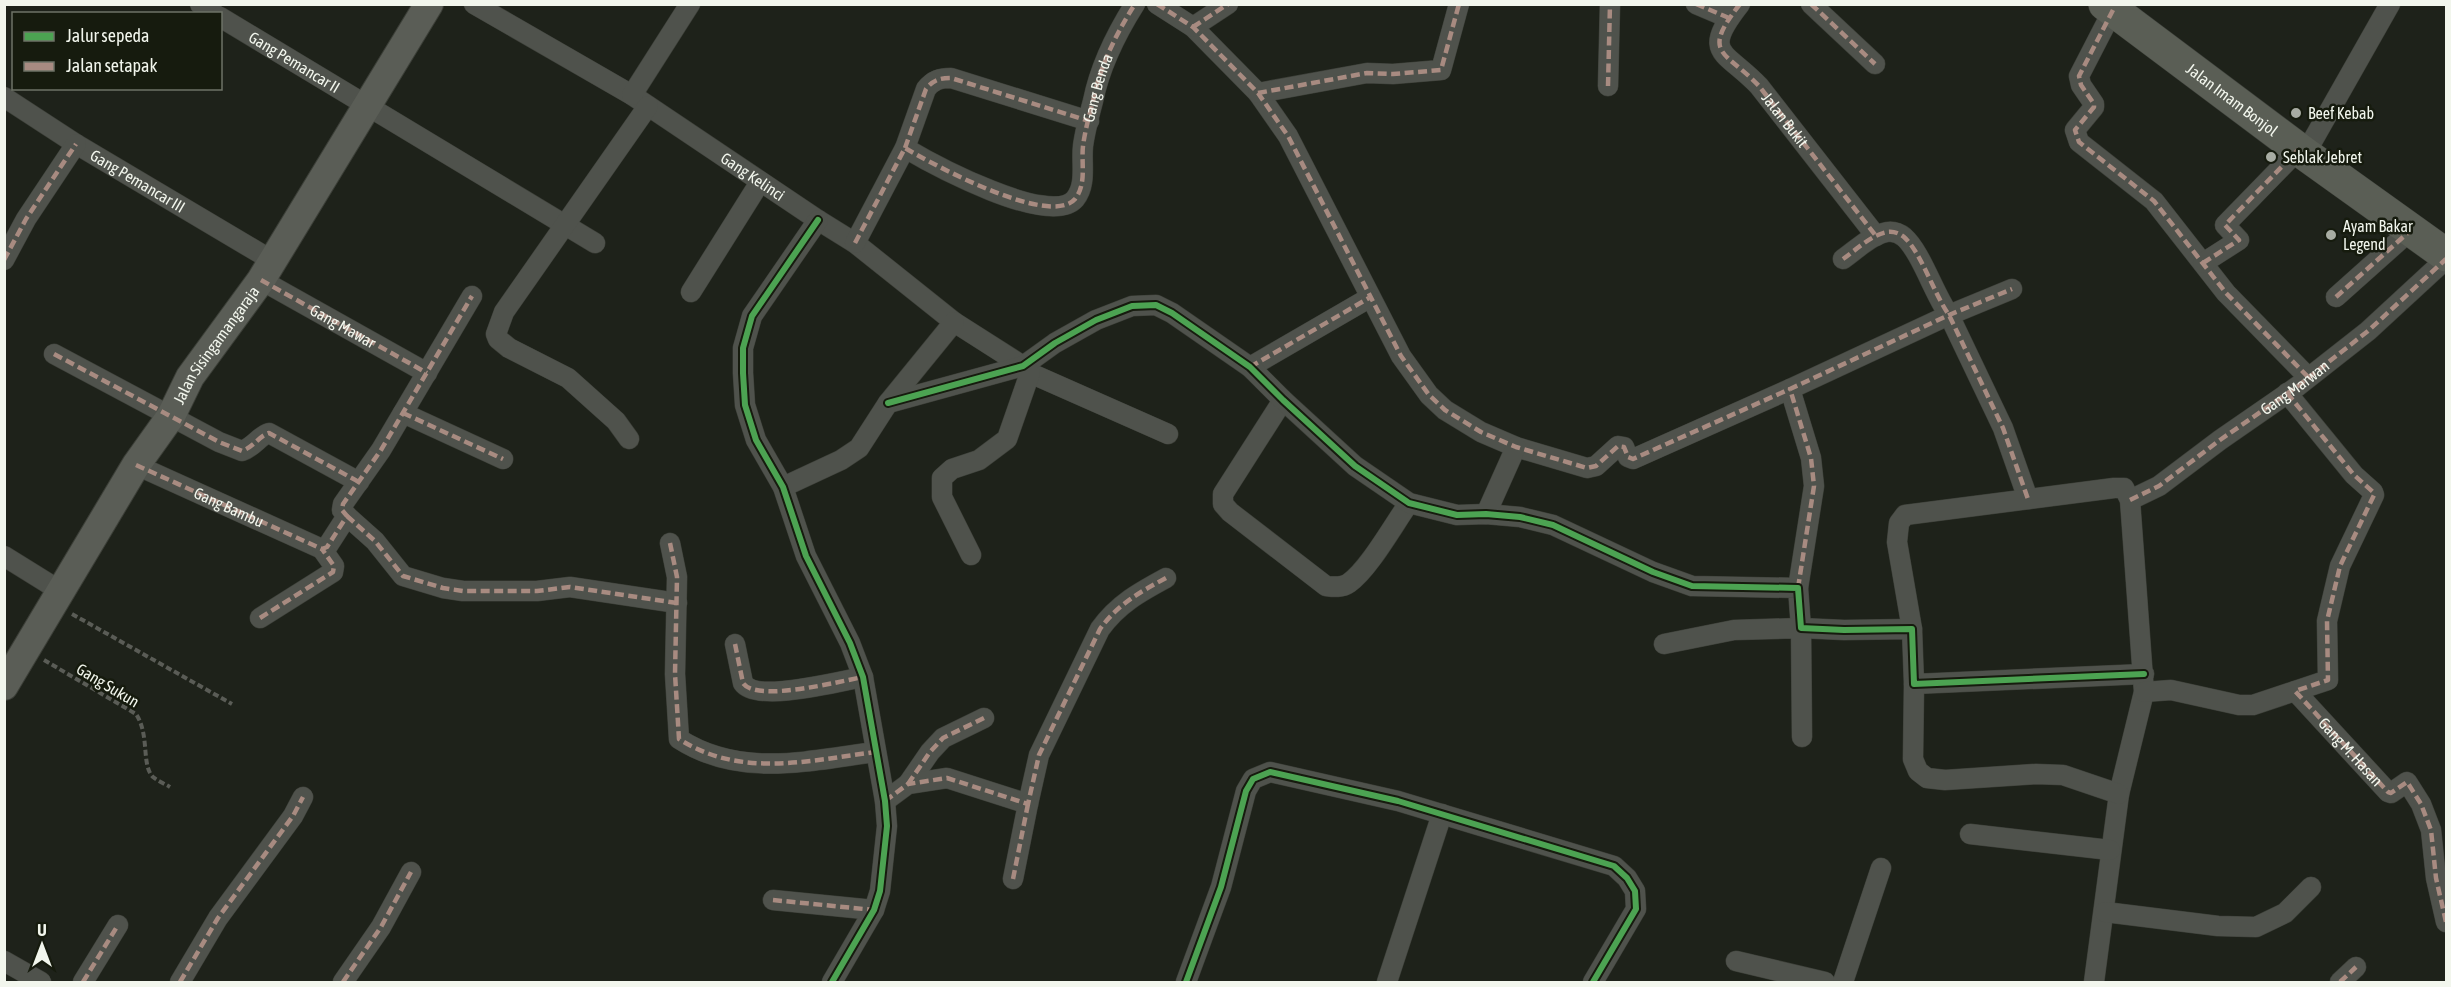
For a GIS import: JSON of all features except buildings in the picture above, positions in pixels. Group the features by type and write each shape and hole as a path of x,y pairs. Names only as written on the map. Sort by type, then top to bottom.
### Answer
{"highway":[{"name":"Jalan Imam Bonjol","path":"2109,7 2446,257"}],"main road":[{"name":"Jalan Sisingamangaraja","path":"4,686 136,465 171,416 190,377 267,270 429,4"}],"street":[{"name":"Gang Kelinci","path":"474,4 632,95 855,243 954,322 1026,369 1168,434"},
{"path":"632,95 690,4"},
{"name":"Gang Benda","path":"905,148 968,181 1035,204 1057,208 1068,205 1076,198 1082,178 1083,148 1093,98 1110,48 1135,4"},
{"path":"1157,4 1193,27 1258,93 1288,136 1369,298 1401,356 1429,395 1462,422 1516,447 1577,467 1596,466 1618,446 1624,447 1628,457 1633,459 1948,315 2012,289"},
{"path":"1193,27 1228,4"},
{"path":"1258,93 1366,73 1393,74 1441,70 1459,4"},
{"path":"1608,86 1610,4"},
{"path":"1696,4 1735,11"},
{"path":"1811,4 1875,64"},
{"path":"2203,263 2239,240 2224,225 2302,151 2390,4"},
{"path":"2109,7 2079,76 2081,85 2094,107 2075,130 2075,135 2079,142 2154,201 2226,293 2308,377"},
{"name":"Jalan Bukit","path":"1735,11 1719,33 1719,45 1725,57 1759,86 1876,236"},
{"name":"Gang Pemancar II","path":"222,18 596,243"},
{"path":"855,243 905,148 926,89 932,82 941,78 951,78 1089,121"},
{"name":"Gang Pemancar III","path":"4,97 267,270"},
{"path":"629,439 616,421 568,378 509,348 498,339 496,333 504,312 648,106"},
{"path":"4,260 26,219 76,144"},
{"path":"691,292 760,182"},
{"path":"818,220 752,315 743,348 745,405 756,440 783,488 806,556 850,643 863,677 885,801 886,854 880,891 874,910 832,982"},
{"path":"2336,297 2411,230"},
{"path":"1843,259 1876,236 1893,231 1904,237 1913,249 1948,315 2003,428 2028,499"},
{"name":"Gang Marwan","path":"2130,500 2159,486 2368,331 2446,257"},
{"name":"Gang Mawar","path":"267,270 427,373"},
{"path":"472,296 403,413 343,504 342,510 375,541 404,576 443,588 463,591 537,591 570,587 677,603"},
{"path":"1250,367 1369,298"},
{"path":"888,403 1026,369 1055,344 1096,320 1132,306 1156,305 1172,313 1250,367 1355,466 1409,503 1457,515 1486,514 1520,517 1553,525 1653,572 1692,586 1798,588"},
{"path":"783,488 841,460 859,448 888,403 954,322"},
{"path":"54,354 219,442 242,451 254,447 264,435 274,435 359,482"},
{"path":"971,555 942,497 942,478 952,469 979,460 1007,439 1026,369"},
{"path":"1790,389 1811,458 1814,486 1798,588 1801,628 1802,738"},
{"path":"1914,684 2144,683 2239,705 2253,705 2328,680 2327,621 2340,566 2374,495 2354,475 2287,393"},
{"path":"1283,400 1222,494 1223,504 1230,512 1326,586 1338,587 1348,584 1361,571 1409,503"},
{"path":"403,413 503,459"},
{"path":"1486,514 1516,447"},
{"name":"Gang Bambu","path":"136,465 322,549"},
{"path":"2094,982 2119,794 2144,683 2130,500 2127,492 2120,488 1922,511 1905,515 1899,523 1897,542 1912,628 1913,759 1918,771 1927,778 1945,780 2036,774 2064,775 2119,794"},
{"path":"260,618 333,572 334,566 322,549 327,547 347,516"},
{"path":"670,543 677,577 675,674 679,739 696,750 766,765 875,752"},
{"path":"4,556 58,598"},
{"path":"1012,879 1039,754 1100,628 1127,599 1166,578"},
{"path":"1664,644 1734,630 1912,628"},
{"path":"735,644 743,684 746,688 758,692 784,691 863,677"},
{"name":"Gang M. Hasan","path":"2295,691 2388,792 2391,793 2407,782 2409,785 2421,804 2431,830 2436,878 2446,922"},
{"path":"885,801 908,784 930,752 943,738 984,718"},
{"path":"1186,982 1221,887 1246,791 1253,779 1270,772 1398,801 1614,866 1627,878 1635,891 1636,909 1593,982"},
{"path":"908,784 946,778 1028,804"},
{"path":"180,982 218,918 293,816 303,797"},
{"path":"1387,982 1442,814"},
{"path":"1970,834 2110,850"},
{"path":"1843,982 1881,868"},
{"path":"343,982 381,927 411,872"},
{"path":"2105,912 2218,926 2256,927 2285,913 2311,887"},
{"path":"773,900 874,910"},
{"path":"83,982 118,926"},
{"path":"4,961 41,982"},
{"path":"1736,961 1825,982"},
{"path":"2340,982 2356,967"}],"path":[{"path":"58,598 232,704"}],"marked path":[{"path":"855,243 905,148 964,179 1017,200 1042,206 1062,206 1075,199 1081,187 1084,140 1100,75 1115,39 1135,4"},
{"path":"1157,4 1193,27 1258,93 1288,136 1401,356 1429,395 1445,410 1481,432 1516,447 1587,468 1596,466 1618,446 1624,447 1628,457 1633,459 1790,389"},
{"path":"1193,27 1228,4"},
{"path":"1258,93 1367,73 1393,74 1441,70 1459,4"},
{"path":"1608,86 1610,4"},
{"path":"1696,4 1729,18"},
{"path":"1740,4 1721,33 1719,43 1722,51 1759,86 1876,236"},
{"path":"1811,4 1875,64"},
{"path":"2113,10 2079,76 2081,85 2094,104 2075,130 2079,142 2154,201 2226,293 2308,377"},
{"path":"905,148 926,89 943,78 951,78 1089,121"},
{"path":"4,260 26,219 76,144"},
{"path":"2203,263 2239,240 2225,225 2299,149"},
{"path":"2336,297 2411,230"},
{"path":"1843,259 1869,239 1887,232 1900,234 1910,244 1949,315 2003,428 2028,499"},
{"path":"2130,500 2159,486 2298,386 2368,331 2446,259"},
{"path":"261,280 427,373"},
{"path":"1798,588 1814,486 1811,458 1790,389 1949,315 2012,289"},
{"path":"322,549 327,547 347,516 342,510 343,504 381,450 472,296"},
{"path":"1250,367 1369,298"},
{"path":"54,354 219,442 242,451 269,433 359,482"},
{"path":"2287,393 2354,475 2374,495 2340,566 2327,621 2328,680 2295,691 2388,792 2391,793 2407,782 2409,785 2421,804 2431,830 2436,878 2446,922"},
{"path":"403,413 503,459"},
{"path":"136,465 322,549"},
{"path":"347,516 375,541 403,576 443,588 463,591 537,591 570,587 677,603"},
{"path":"670,543 677,577 675,674 679,739 702,751 726,759 750,763 799,762 875,752"},
{"path":"260,618 333,572 334,566 322,549"},
{"path":"885,801 908,784 947,778 1028,804 1039,755 1100,629 1122,606 1166,578"},
{"path":"735,644 743,683 751,689 764,691 800,689 863,677"},
{"path":"908,784 930,752 943,738 984,718"},
{"path":"180,982 218,918 293,816 303,797"},
{"path":"1013,879 1028,804"},
{"path":"343,982 381,927 411,872"},
{"path":"773,900 874,910"},
{"path":"83,982 118,925"},
{"path":"2340,982 2356,967"}],"cycle path":[{"path":"818,220 752,316 743,348 743,373 745,405 756,440 783,487 806,556 850,643 863,677 885,801 887,826 880,891 874,910 832,982"},
{"path":"888,403 1023,366 1055,343 1096,320 1132,306 1156,305 1172,313 1250,367 1355,466 1409,503 1457,515 1486,514 1520,517 1553,525 1653,572 1692,586 1798,588 1801,628 1912,629 1914,684 2144,674"},
{"path":"1186,982 1221,887 1246,791 1253,779 1270,772 1398,801 1614,866 1627,878 1635,891 1636,909 1593,982"}],"place":[{"name":"Beef Kebab","path":"2296,113"},
{"name":"Seblak Jebret","path":"2271,157"},
{"name":"Ayam Bakar Legend","path":"2331,235"}]}
